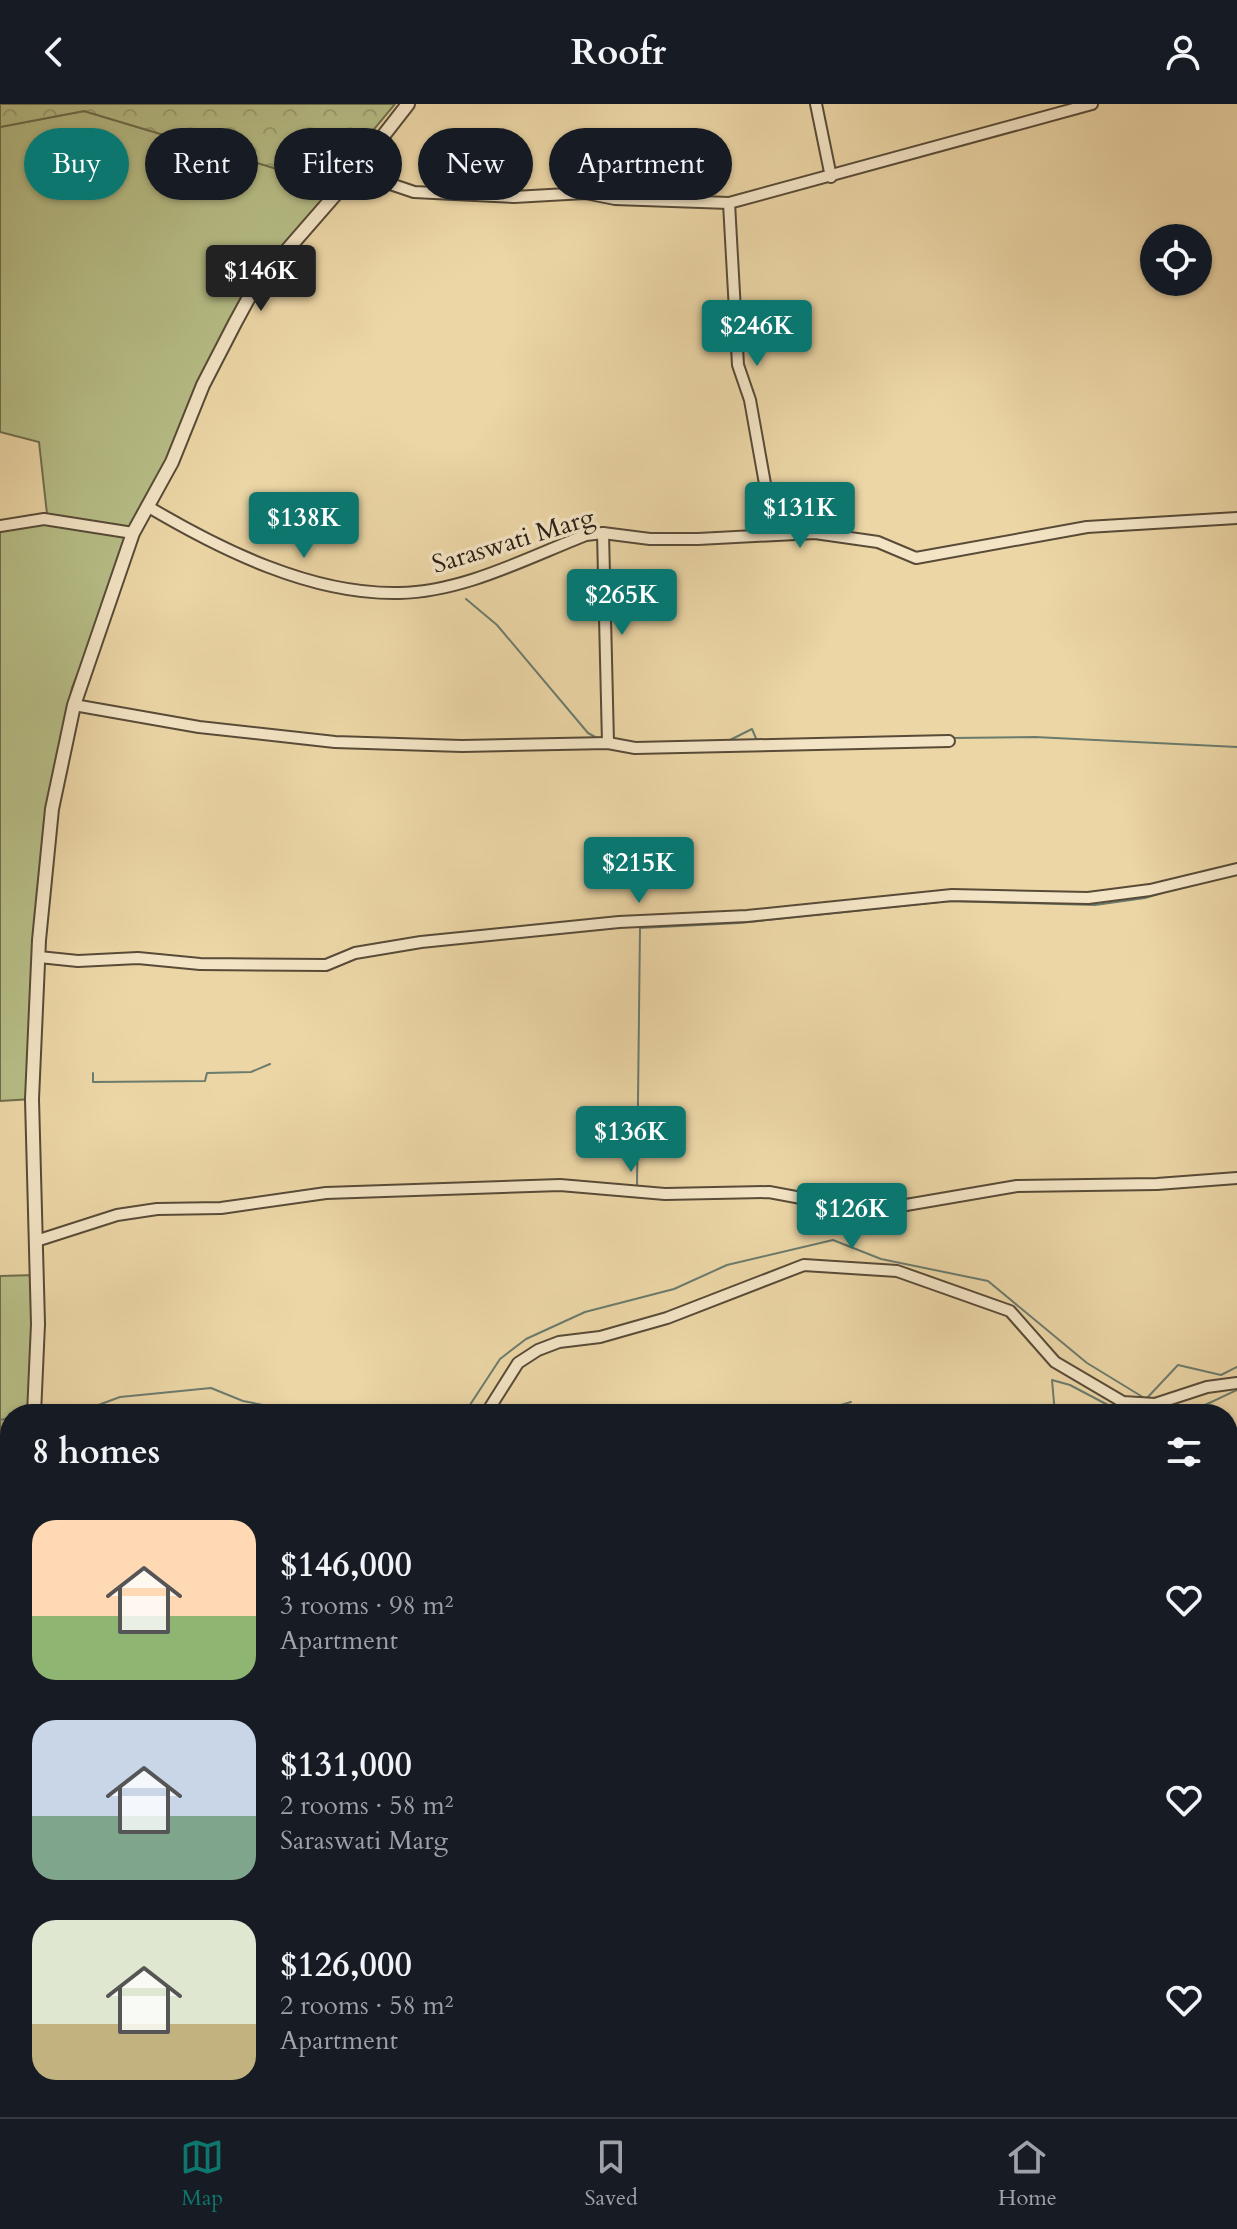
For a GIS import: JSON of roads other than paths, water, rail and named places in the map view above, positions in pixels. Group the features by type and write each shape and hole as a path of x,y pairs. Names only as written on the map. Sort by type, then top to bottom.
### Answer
{"street":[{"path":"389,128 408,104"},
{"path":"816,104 831,177"},
{"path":"402,188 414,192 514,197 585,193 615,199 729,203 1092,104"},
{"path":"35,1404 38,1368 32,1114 39,957 48,836 74,705 133,533 172,462 203,385 254,288 331,200"},
{"path":"729,203 738,365 750,400 774,534"},
{"name":"Saraswati Marg","path":"147,506 202,539 296,575 356,590 400,594 469,580 586,535 603,533 650,539 815,533 878,542 916,558 1087,527 1237,518"},
{"path":"0,526 44,519 133,533"},
{"path":"603,533 608,743"},
{"path":"74,705 199,727 335,742 462,746 608,743 635,748 707,748 852,741 949,741"},
{"path":"39,957 78,961 138,958 200,964 326,965 355,953 421,942 619,922 747,916 952,895 1088,898 1150,890 1237,869"},
{"path":"36,1241 117,1215 157,1209 221,1208 326,1193 560,1185 665,1194 769,1192 871,1211 1017,1186 1157,1184 1237,1178"},
{"path":"492,1404 518,1363 538,1350 559,1342 600,1337 667,1318 804,1265 897,1271 975,1302 1010,1311 1055,1362 1123,1402 1155,1404 1207,1387 1237,1383"}],"waterway":[{"path":"466,599 497,625 588,733 599,739"},
{"path":"728,741 752,729 758,743"},
{"path":"867,738 901,737"},
{"path":"951,738 1035,737 1237,747"},
{"path":"779,740 825,739"},
{"path":"637,1186 640,928 739,923 949,901 1095,905 1145,898 1172,890"},
{"path":"93,1073 93,1082 205,1081 207,1073 251,1072 270,1064"},
{"path":"471,1404 500,1359 526,1339 585,1312 674,1289 727,1265 833,1240 881,1259 988,1281 1087,1363 1146,1399 1178,1365 1221,1375 1237,1367"},
{"path":"1054,1404 1052,1380 1070,1385 1106,1404"},
{"path":"101,1404 120,1397 211,1388 258,1404"},
{"path":"1207,1404 1237,1390"},
{"path":"844,1404 851,1402"}]}
